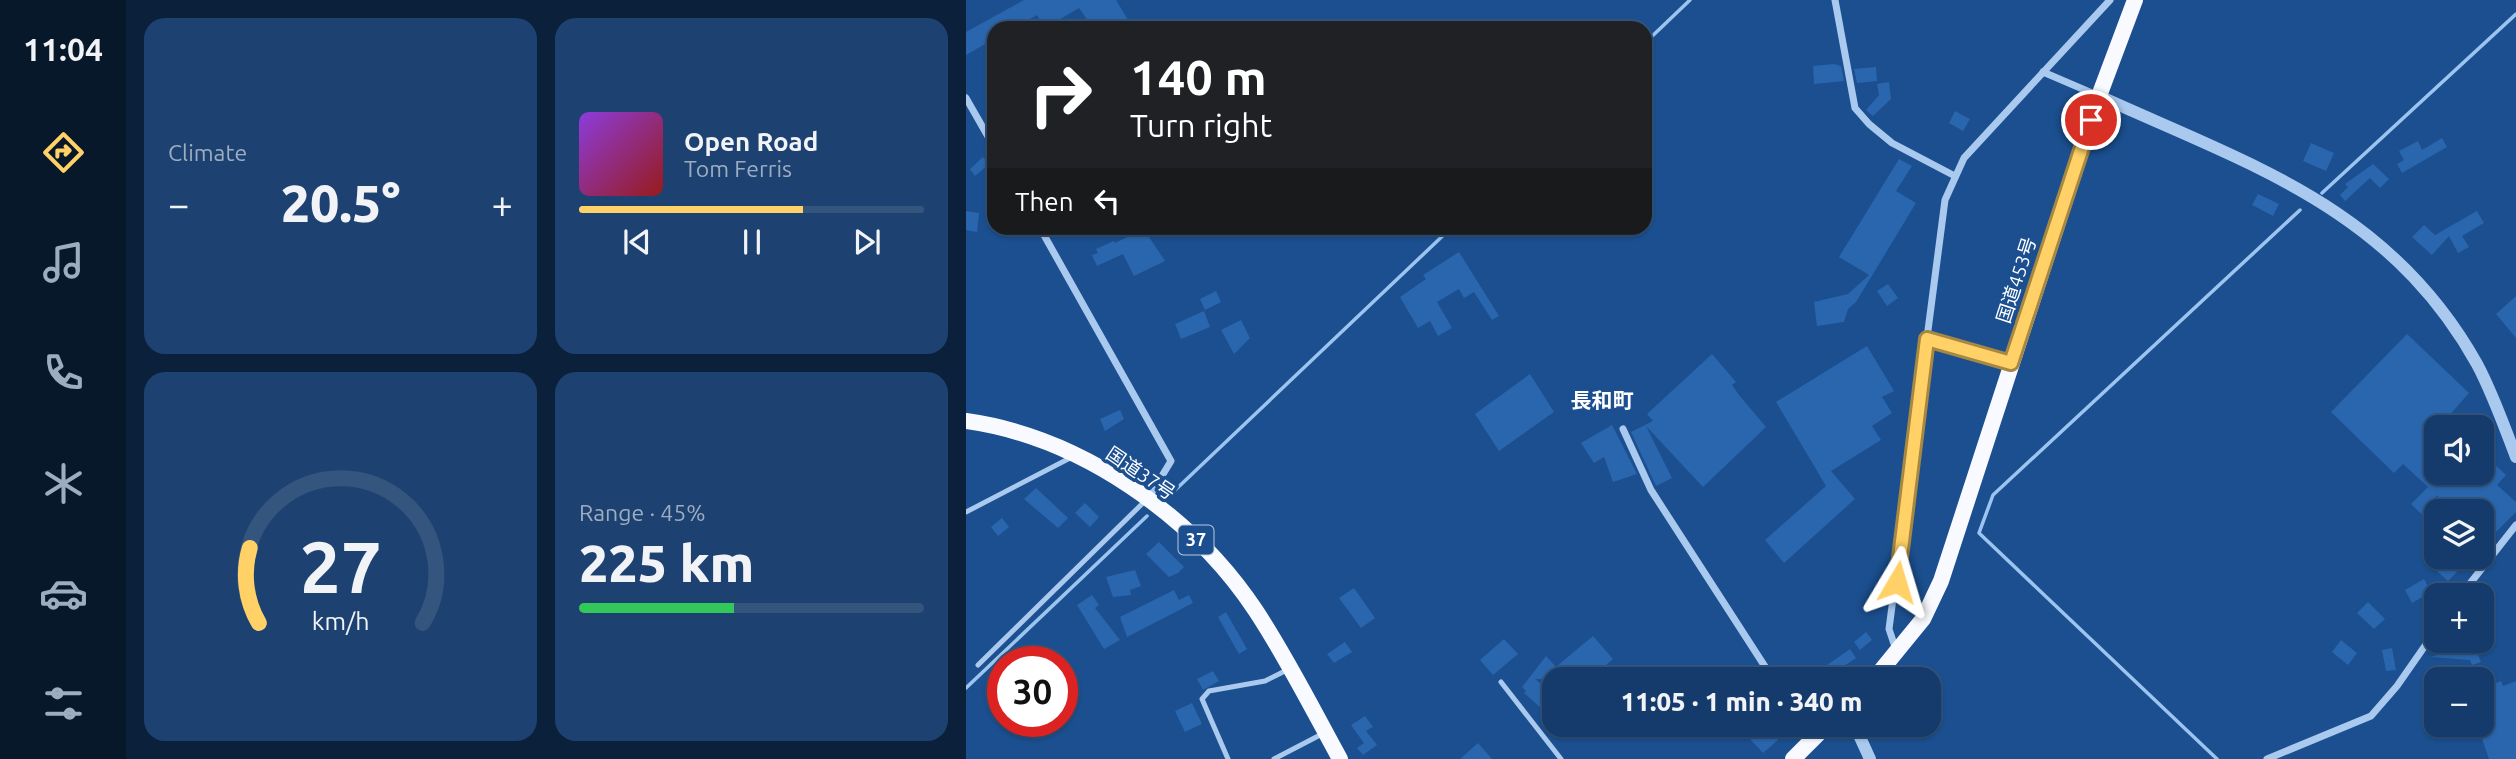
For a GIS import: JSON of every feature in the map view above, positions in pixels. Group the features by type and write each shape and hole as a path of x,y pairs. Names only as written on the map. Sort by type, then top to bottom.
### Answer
{"highway":[{"name":"国道453号","path":"1885,667 1923,619 1941,582 2099,96 2135,0"},
{"name":"国道37号","path":"966,421 1014,431 1075,455 1148,499 1198,541 1226,571 1256,611 1340,759"},
{"path":"1793,759 1815,737"}],"street":[{"path":"1835,0 1855,108 1868,124 1892,144 1953,176"},
{"path":"1897,653 1889,629 1939,236 1953,176 1991,125 2110,0"},
{"path":"2043,72 2303,190 2360,226 2383,247 2451,323 2477,365 2516,457"},
{"path":"966,98 987,135"},
{"path":"1044,235 1171,461 1148,499"},
{"path":"1623,429 1651,491 1765,667"},
{"path":"2471,583 2516,525"},
{"path":"2267,759 2371,716 2397,687 2424,648"},
{"path":"1860,737 1870,759"}],"lane":[{"path":"1927,339 2011,363"},
{"path":"966,512 1075,455"},
{"path":"978,665 1148,499"},
{"path":"1228,759 1202,699 1209,691 1265,681 1289,669"},
{"path":"1501,682 1561,759"},
{"path":"1274,759 1325,732"}],"building":[{"path":"1024,0 1116,0 1129,21 1088,21 1079,8 1057,21 1041,21 1037,15 1026,21 987,21 987,43 966,55 966,32"},
{"path":"1813,66 1841,66 1844,81 1814,84"},
{"path":"1876,67 1877,81 1857,83 1854,69"},
{"path":"1889,82 1891,99 1873,116 1866,110 1879,95 1877,84"},
{"path":"1955,111 1970,119 1963,131 1949,123"},
{"path":"2442,138 2447,147 2402,173 2397,164 2404,160 2399,151 2418,141 2422,150"},
{"path":"2311,143 2334,153 2326,171 2303,161"},
{"path":"983,157 987,162 987,166 975,176 970,169"},
{"path":"1899,159 1912,166 1896,191 1916,203 1856,302 1848,309 1844,322 1817,326 1814,302 1848,294 1869,275 1839,257"},
{"path":"2373,164 2389,179 2380,188 2370,178 2345,201 2340,195 2348,187 2345,184"},
{"path":"2258,194 2279,204 2273,216 2252,205"},
{"path":"966,211 979,213 977,232 966,230"},
{"path":"2477,211 2484,223 2462,236 2469,247 2458,253 2449,236 2432,255 2412,237 2424,225 2435,235"},
{"path":"1132,235 1153,235 1149,237 1165,261 1134,276 1123,254 1097,266 1092,255 1098,253 1096,249 1114,241 1115,243"},
{"path":"1459,252 1499,316 1492,320 1474,292 1464,298 1459,289 1437,302 1452,328 1438,336 1430,321 1418,328 1400,297 1426,279 1423,275"},
{"path":"1888,284 1898,298 1887,306 1877,291"},
{"path":"1216,291 1221,302 1205,310 1200,299"},
{"path":"2516,296 2516,338 2496,314"},
{"path":"1204,311 1210,327 1181,339 1175,324"},
{"path":"1241,320 1250,338 1234,354 1221,330"},
{"path":"2407,334 2469,393 2450,415 2424,415 2424,483 2403,464 2394,473 2331,412"},
{"path":"1867,346 1894,391 1882,397 1892,413 1872,426 1881,440 1831,471 1855,499 1784,563 1765,540 1826,486 1776,402"},
{"path":"1712,354 1736,382 1732,385 1739,395 1766,427 1703,487 1646,426 1672,478 1656,486 1631,432 1653,421 1647,414"},
{"path":"1530,374 1554,412 1499,451 1475,414"},
{"path":"1120,410 1124,419 1105,431 1100,419"},
{"path":"1612,425 1637,474 1613,482 1604,457 1594,463 1581,443"},
{"path":"2494,464 2506,475 2497,485 2516,502 2516,512 2494,534 2494,499 2440,499 2436,495 2436,499 2424,499 2424,516 2411,504 2428,487 2426,485 2494,485"},
{"path":"1036,488 1068,518 1058,528 1024,499"},
{"path":"1085,503 1099,517 1090,527 1075,513"},
{"path":"1002,518 1009,527 998,536 991,527"},
{"path":"1159,542 1184,567 1169,577 1146,554"},
{"path":"2435,569 2460,569 2448,581"},
{"path":"1135,570 1141,586 1130,590 1131,595 1113,597 1106,577"},
{"path":"2424,579 2426,583 2424,583 2424,596 2412,603 2405,590"},
{"path":"1354,588 1375,618 1361,628 1339,598"},
{"path":"1174,590 1179,600 1189,595 1193,603 1127,637 1120,617"},
{"path":"1092,595 1099,605 1095,608 1120,640 1104,649 1077,605"},
{"path":"2368,602 2385,619 2374,629 2357,613"},
{"path":"1226,612 1247,649 1239,654 1218,617"},
{"path":"1866,632 1872,640 1860,650 1854,642"},
{"path":"1593,636 1613,659 1604,667 1557,666"},
{"path":"1504,639 1518,654 1493,675 1480,660"},
{"path":"2341,640 2357,653 2348,665 2332,652"},
{"path":"1345,642 1352,652 1334,663 1327,654"},
{"path":"2392,648 2396,670 2386,671 2382,650"},
{"path":"1850,649 1856,658 1842,667 1824,667"},
{"path":"2443,653 2477,653 2481,662 2472,665 2470,660 2431,657"},
{"path":"1546,656 1556,667 1542,667 1542,679 1535,679 1542,685 1542,709 1524,693 1526,691 1522,687"},
{"path":"1213,671 1219,681 1203,690 1197,679"},
{"path":"2501,681 2503,686 2516,681 2516,759 2489,759 2481,737 2494,737 2494,684"},
{"path":"1192,703 1202,724 1185,732 1175,711"},
{"path":"1365,716 1373,727 1366,731 1377,745 1363,755 1357,748 1364,743 1351,725"},
{"path":"1775,737 1778,740 1763,753 1750,739"},
{"path":"1478,743 1492,759 1460,759"}],"waterway":[{"path":"1652,36 1690,0"},
{"path":"2322,193 2516,14"},
{"path":"2217,759 1979,533 1993,495 2300,210"},
{"path":"1171,494 1444,235"},
{"path":"966,688 1147,516"}],"district":[{"name":"長和町","path":"1602,401"}],"route":[{"path":"1897,582 1927,339 2011,363 2091,120"}]}
